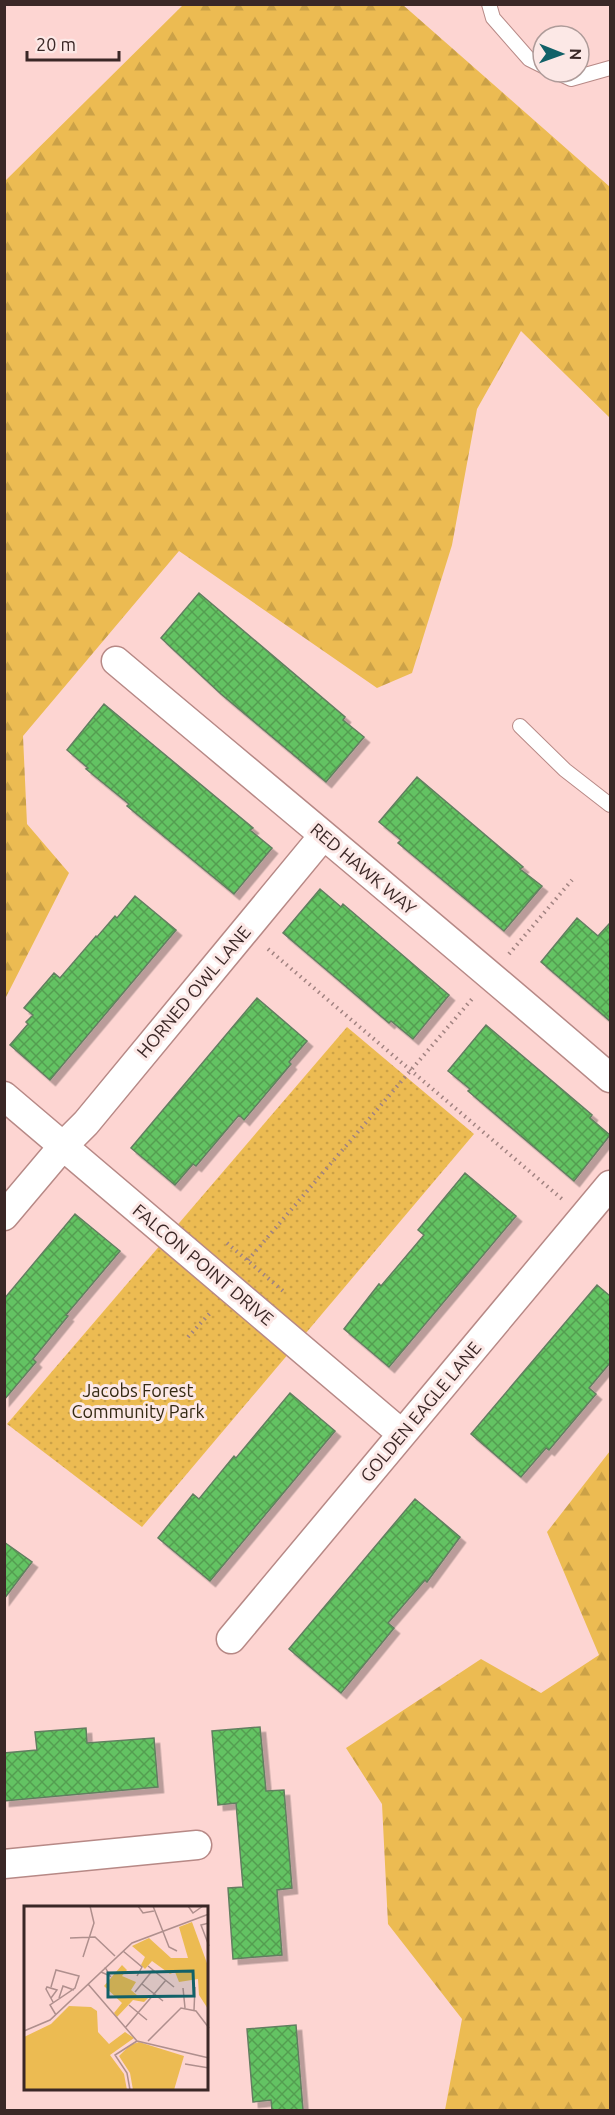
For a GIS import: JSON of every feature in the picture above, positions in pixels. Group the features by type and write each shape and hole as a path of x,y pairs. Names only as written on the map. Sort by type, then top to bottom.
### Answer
{"street":[{"name":"RED HAWK WAY","path":"116,661 492,975 610,1078"},
{"name":"HORNED OWL LANE","path":"4,1216 63,1146 86,1123 323,836"},
{"name":"FALCON POINT DRIVE","path":"4,1096 402,1434"},
{"name":"GOLDEN EAGLE LANE","path":"231,1639 610,1185"},
{"path":"4,1864 197,1845"}],"lane":[{"path":"489,4 493,18 531,60"},
{"path":"591,73 610,68"},
{"path":"520,726 565,770 610,805"}],"path":[{"path":"508,956 572,880"},
{"path":"266,947 563,1200"},
{"path":"248,1260 475,995"},
{"path":"188,1337 211,1312"}],"green space":[{"path":"183,5 403,5 610,187 610,418 521,331 477,409 452,545 412,673 377,688 179,551 23,736 27,824 69,873 5,999 5,181"},
{"name":"Jacobs Forest Community Park","path":"347,1027 474,1134 142,1527 7,1424"},
{"path":"610,1451 610,2110 445,2110 462,2019 388,1924 382,1804 346,1748 481,1659 541,1693 599,1655 547,1532"}],"building":[{"path":"199,593 345,717 343,720 364,737 326,782 221,694 161,638"},
{"path":"104,704 253,828 250,830 272,848 234,894 127,806 129,804 86,769 88,768 67,750"},
{"path":"417,777 523,867 520,869 542,886 504,931 398,843 401,840 379,822"},
{"path":"320,889 341,907 343,904 449,995 413,1039 391,1021 389,1023 283,933"},
{"path":"135,896 176,930 50,1080 10,1045 33,1015 24,1008 54,973 60,978"},
{"path":"577,918 598,936 610,923 610,1021 541,962"},
{"path":"257,998 307,1041 289,1062 291,1064 244,1120 239,1115 196,1166 193,1164 175,1185 131,1148"},
{"path":"486,1025 592,1115 590,1118 610,1135 574,1181 468,1091 470,1089 448,1071"},
{"path":"465,1173 516,1216 389,1367 344,1329 379,1284 381,1286 424,1235 418,1230"},
{"path":"75,1214 120,1251 66,1315 68,1316 33,1359 36,1362 4,1400 4,1299"},
{"path":"597,1285 610,1296 610,1363 589,1388 596,1394 549,1450 546,1448 521,1477 471,1434"},
{"path":"290,1393 335,1431 210,1581 158,1538 193,1494 199,1499"},
{"path":"415,1499 460,1537 427,1582 425,1580 388,1623 394,1628 341,1693 289,1649"},
{"path":"4,1542 32,1562 4,1599"},
{"path":"260,1727 266,1791 284,1790 292,1888 277,1890 282,1955 233,1959 228,1888 243,1887 236,1803 218,1805 212,1731"},
{"path":"86,1728 87,1743 154,1738 158,1787 4,1801 4,1753 37,1750 35,1732"},
{"path":"296,2025 303,2110 272,2110 271,2100 253,2102 247,2029"}]}
